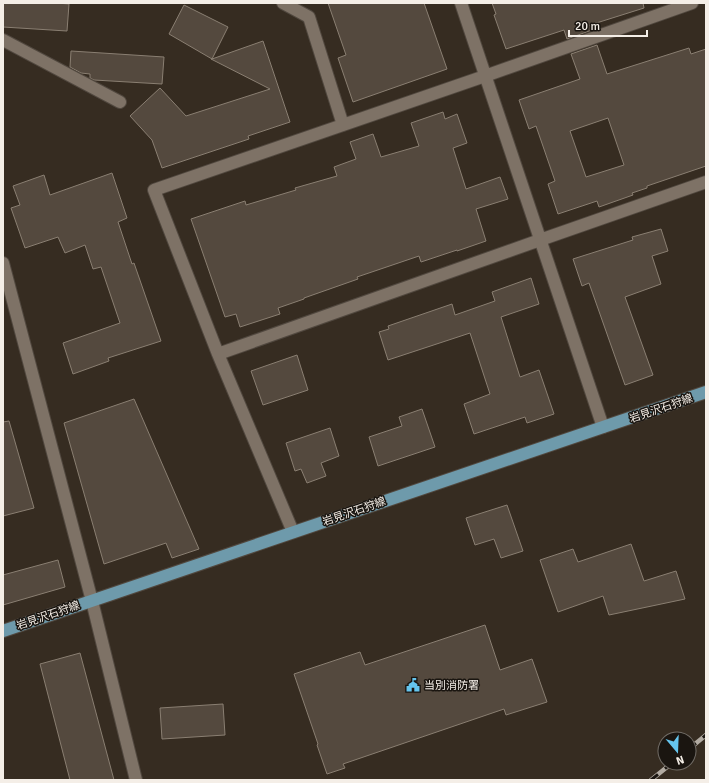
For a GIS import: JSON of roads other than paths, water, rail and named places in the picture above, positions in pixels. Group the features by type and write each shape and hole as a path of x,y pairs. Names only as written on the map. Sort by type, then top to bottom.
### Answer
{"main road":[{"name":"岩見沢石狩線","path":"3,631 706,392"}],"street":[{"path":"283,3 309,17 343,125"},
{"path":"461,3 603,427"},
{"path":"293,532 218,354 154,190 692,3"},
{"path":"3,40 120,102"},
{"path":"218,354 706,182"},
{"path":"3,262 92,600 136,780"}],"railway":[{"path":"697,742 706,735"},
{"path":"651,780 662,771"}],"place":[{"name":"当別消防署","path":"413,685"}]}
